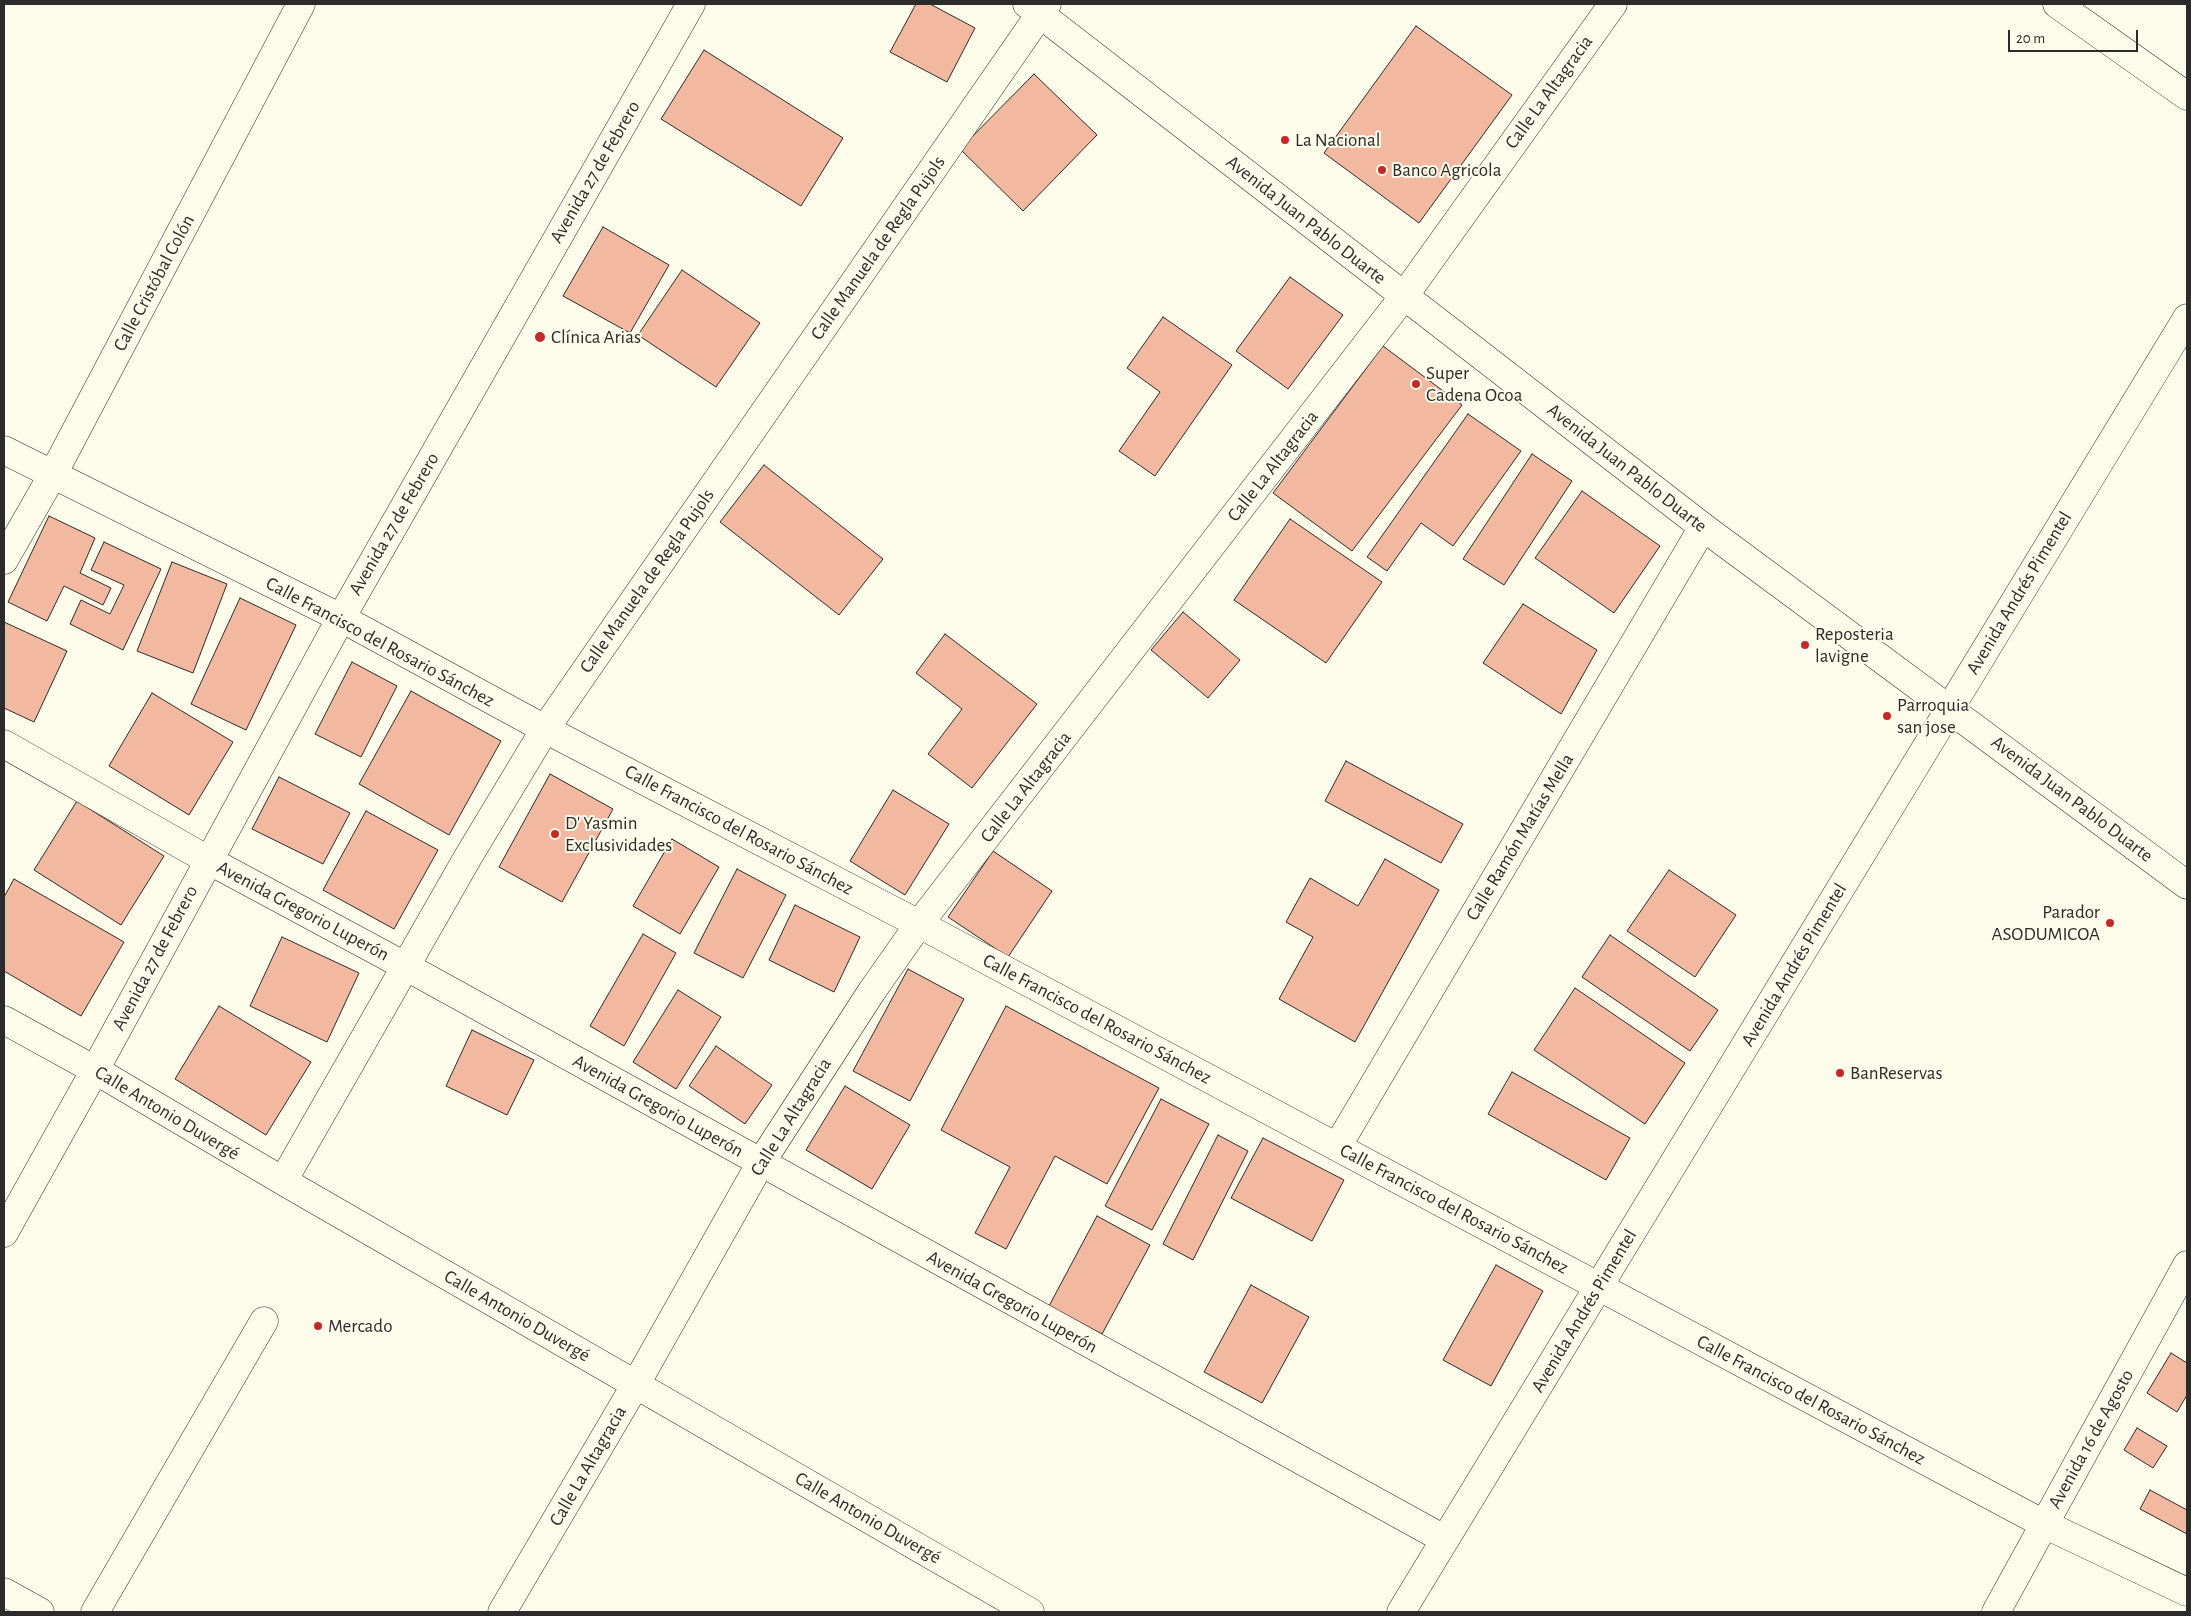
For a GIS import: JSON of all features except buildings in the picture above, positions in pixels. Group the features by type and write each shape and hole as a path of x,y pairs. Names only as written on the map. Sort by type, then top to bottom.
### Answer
{"street":[{"name":"Calle Cristóbal Colón","path":"4,560 52,476 302,4"},
{"name":"Avenida 27 de Febrero","path":"4,1233 95,1070 340,618 691,4"},
{"name":"Calle La Altagracia","path":"502,1612 636,1384 760,1164 872,991 919,924 1404,296 1613,4"},
{"path":"2058,4 2187,96"},
{"name":"Avenida Juan Pablo Duarte","path":"1038,7 1404,296 1703,527 1950,707 2187,885"},
{"name":"Calle Manuela de Regla Pujols","path":"283,1182 405,966 545,729 1038,7"},
{"name":"Avenida Andrés Pimentel","path":"1401,1612 2187,318"},
{"name":"Calle Francisco del Rosario Sánchez","path":"4,450 52,476 340,618 545,729 919,924 2044,1524 2187,1592"},
{"name":"Calle Ramón Matías Mella","path":"1337,1147 1703,527"},
{"name":"Avenida Gregorio Luperón","path":"4,744 208,860 405,966 760,1164 1444,1540"},
{"name":"Calle Antonio Duvergé","path":"4,1020 95,1070 283,1182 1030,1612"},
{"name":"Avenida 16 de Agosto","path":"1996,1612 2187,1265"},
{"path":"95,1612 264,1321"},
{"path":"4,1592 40,1612"}],"place":[{"name":"La Nacional","path":"1285,140"},
{"name":"Banco Agricola","path":"1382,170"},
{"name":"Clínica Arias","path":"540,337"},
{"name":"Super Cadena Ocoa","path":"1416,384"},
{"name":"Reposteria lavigne","path":"1805,645"},
{"name":"Parroquia san jose","path":"1887,716"},
{"name":"D' Yasmin Exclusividades","path":"555,834"},
{"name":"Parador ASODUMICOA","path":"2110,923"},
{"name":"BanReservas","path":"1840,1073"},
{"name":"Mercado","path":"318,1326"}]}
